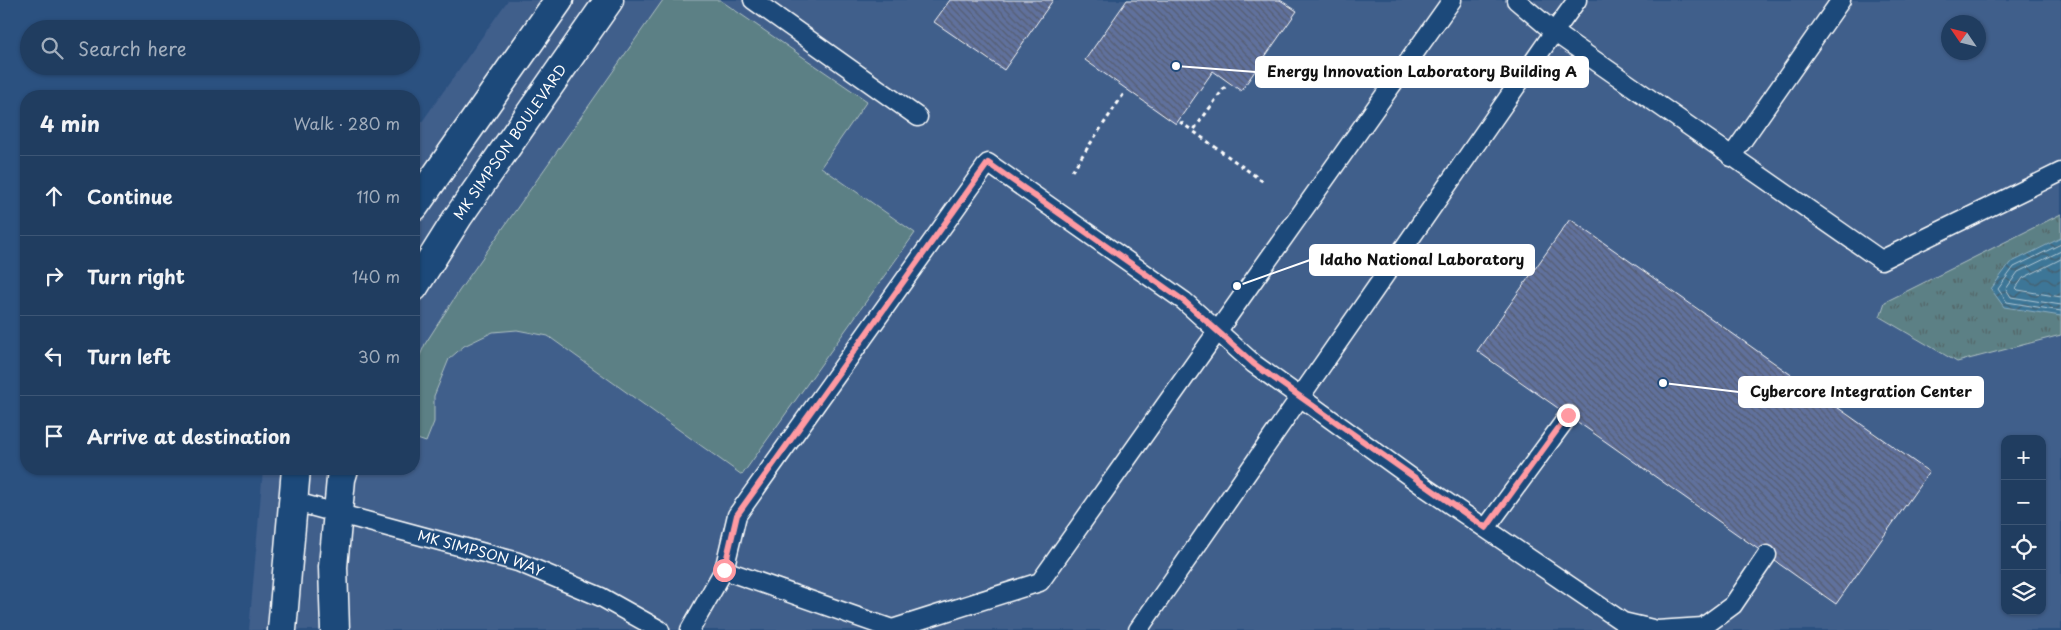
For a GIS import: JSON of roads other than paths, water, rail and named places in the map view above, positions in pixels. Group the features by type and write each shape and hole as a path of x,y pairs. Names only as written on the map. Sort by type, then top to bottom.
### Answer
{"street":[{"path":"420,199 559,0"},
{"name":"MK SIMPSON BOULEVARD","path":"420,277 458,217 609,0"},
{"path":"282,630 295,475"},
{"path":"335,630 333,568 342,475"}],"lane":[{"path":"753,0 918,117"},
{"path":"724,570 892,630 1040,582 1452,0"},
{"path":"1516,0 1554,32 1881,260 2061,172"},
{"path":"1138,630 1577,0"},
{"path":"1731,157 1841,0"},
{"path":"690,630 724,570 737,515 988,163 1184,301 1254,364 1623,622 1657,630 1703,627 1733,605 1767,555"},
{"path":"1486,528 1568,415"},
{"name":"MK SIMPSON WAY","path":"292,501 518,562 601,597 660,630"}],"water":[{"path":"2061,238 2061,316 2004,307 1991,289 2010,263"}],"place":[{"name":"Energy Innovation Laboratory Building A","path":"1176,66"},
{"name":"Idaho National Laboratory","path":"1237,286"},
{"name":"Cybercore Integration Center","path":"1663,383"}]}
